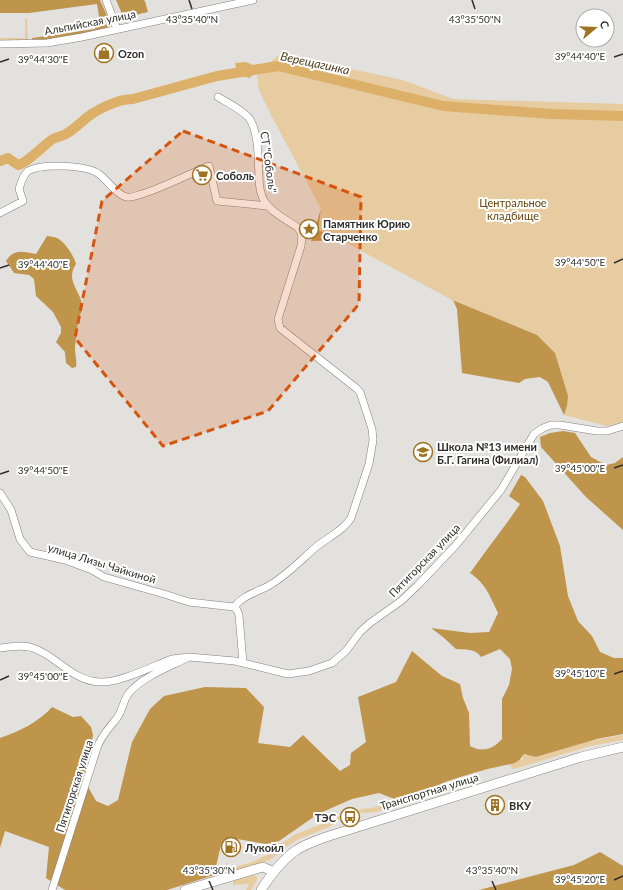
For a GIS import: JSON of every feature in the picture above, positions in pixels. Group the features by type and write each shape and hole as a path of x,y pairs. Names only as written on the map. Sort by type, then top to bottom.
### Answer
{"main road":[{"name":"Транспортная улица","path":"261,890 274,872 295,851 329,836 581,757 623,747"},
{"path":"185,890 263,867 274,872"}],"street":[{"path":"106,0 117,29"},
{"name":"Альпийская улица","path":"0,44 46,43 82,37 253,0"},
{"name":"СТ \"Соболь\"","path":"218,97 249,118 257,145 260,192 264,201 268,206 300,230 302,240 301,246 278,319 279,324 284,332 359,390 372,429 372,451 364,481 348,523 272,584 240,600 234,606"},
{"path":"0,213 23,201 19,189 24,176 29,170 49,166 82,168 94,171 122,195 128,197 164,187 209,166 217,201 268,206"},
{"name":"Пятигорская улица","path":"0,648 17,646 32,647 42,651 81,678 98,682 105,682 124,677 176,657 243,662 288,674 308,671 332,663 346,650 360,632 401,601 456,545 501,490 534,434 551,425 597,431 608,431 623,426"},
{"name":"улица Лизы Чайкиной","path":"0,493 11,510 20,539 30,552 65,560 104,576 189,602 234,606"},
{"path":"234,606 239,615 243,662"},
{"name":"Пятигорская улица","path":"52,890 97,748 103,735 117,717 126,698 132,690 146,679 189,657"}],"highlighted area":[{"path":"183,131 361,197 359,304 268,411 163,446 75,338 102,201"}],"green space":[{"path":"25,18 27,19 28,41 0,42 0,38 25,38"},
{"name":"Центральное кладбище","path":"277,56 304,59 403,80 453,99 623,104 623,422 607,426 564,415 567,406 537,335 450,299 341,240 318,230 321,209 259,90 257,75"},
{"path":"623,735 623,740 590,746 514,769 509,766 517,762 519,759 523,760 523,754 535,756 534,758 586,742"},
{"path":"427,792 428,796 377,812 361,812 340,819 329,827 299,839 283,849 269,851 266,844 282,843 296,834 340,816"},
{"path":"271,853 278,854 270,860 216,876 215,873 252,862"},
{"path":"252,875 257,877 257,880 251,890 246,890 248,884 233,885 233,881"}],"shaded area":[{"path":"0,0 100,0 109,20 100,22 97,4 29,13 0,13"},
{"path":"116,0 143,0 145,1 148,12 122,18 122,14"},
{"path":"110,24 111,28 49,40 32,41 32,38 95,29 95,26"},
{"path":"246,62 253,65 254,73 250,78 238,75 235,63"},
{"path":"321,209 318,230 341,240 311,241"},
{"path":"47,236 57,238 63,243 71,253 76,264 72,276 73,282 82,302 82,308 78,321 75,348 76,367 72,368 66,363 65,352 56,342 61,333 61,327 53,312 36,296 34,279 29,275 14,273 6,261 12,254 19,252 36,254"},
{"path":"453,300 537,335 555,353 568,396 564,415 548,382 540,377 525,379 519,383 462,373 457,309"},
{"path":"563,431 575,433 591,457 606,465 615,463 623,457 623,530 586,497 541,447 540,437 550,433"},
{"path":"521,475 525,477 543,501 560,546 568,596 578,621 592,636 600,652 614,658 623,658 623,734 597,739 536,757 524,754 519,760 513,763 459,777 438,785 427,792 397,800 379,793 352,799 318,814 279,841 266,844 237,839 221,845 214,875 167,890 65,890 46,878 49,847 5,831 0,848 0,738 28,726 52,707 73,717 81,716 91,727 93,735 87,768 87,785 96,801 108,806 118,800 132,742 150,709 164,696 205,687 246,688 264,707 258,743 290,747 303,735 340,771 350,765 351,753 366,742 358,697 396,682 412,651 442,676 460,684 463,698 469,713 470,746 479,749 488,749 495,745 502,739 502,699 509,685 512,669 510,659 500,649 481,657 473,651 456,649 431,628 470,633 489,632 498,613 484,586 470,573 520,504 509,496"},
{"path":"600,852 623,866 623,890 479,890 574,865"}],"waterway":[{"name":"Верещагинка","path":"0,161 8,158 18,165 22,164 52,140 66,134 93,113 108,105 217,76 278,66 443,106 552,114 623,116"}],"place":[{"name":"Ozon","path":"104,53"},
{"name":"Соболь","path":"202,175"},
{"name":"Памятник Юрию Старченко","path":"309,229"},
{"name":"Школа №13 имени Б.Г. Гагина (Филиал)","path":"423,452"},
{"name":"ВКУ","path":"495,805"},
{"name":"ТЭС","path":"350,817"},
{"name":"Лукойл","path":"231,847"}]}
